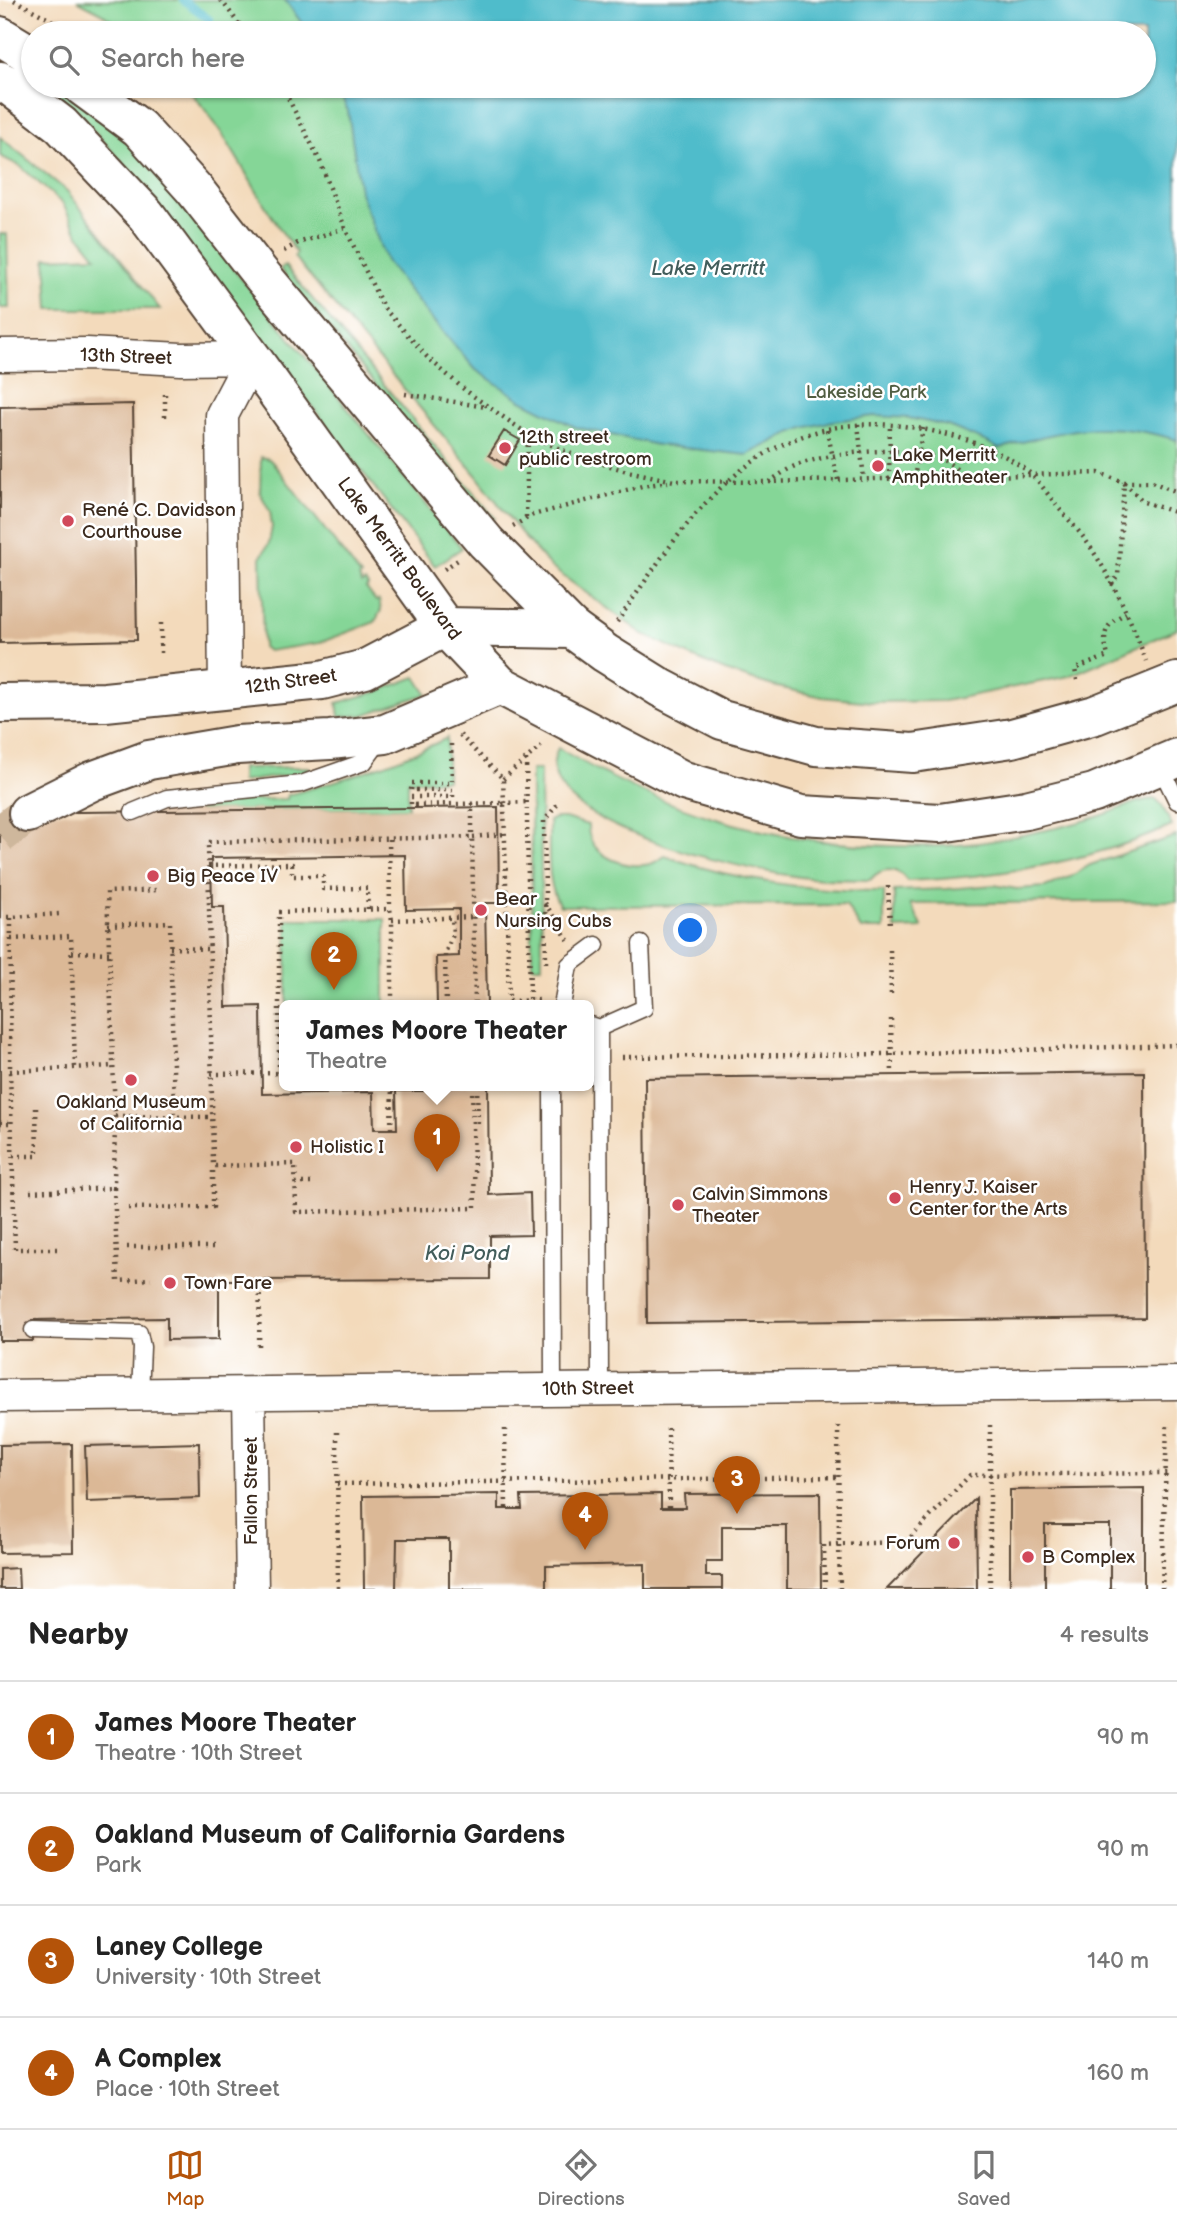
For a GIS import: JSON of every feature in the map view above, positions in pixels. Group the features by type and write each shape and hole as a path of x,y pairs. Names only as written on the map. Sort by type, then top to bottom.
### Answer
{"main road":[{"path":"0,36 21,49"},
{"name":"Lake Merritt Boulevard","path":"0,81 21,94"},
{"name":"Lake Merritt Boulevard","path":"26,98 61,125 146,215 445,627 500,685 684,781 801,815 940,823 1026,810 1083,796 1169,762"},
{"path":"98,98 139,128 194,189 259,272 486,542 572,629 661,688 722,720 816,746 913,752 1012,738 1095,715 1162,672"},
{"name":"12th Street","path":"0,703 105,702 322,680 365,668 445,627 572,629"},
{"path":"29,813 92,781 149,760 237,745 385,734 500,685"}],"street":[{"name":"13th Street","path":"0,355 252,358"},
{"path":"225,691 222,415 252,358"},
{"name":"10th Street","path":"0,1396 1177,1383"},
{"name":"Fallon Street","path":"249,1394 252,1589"}],"lane":[{"path":"133,812 167,798 301,784 364,762 385,734"},
{"path":"1169,762 1177,801"},
{"path":"600,1389 594,1027 645,1008 641,944"},
{"path":"563,1000 569,965 596,945"},
{"path":"552,1091 553,1390"},
{"path":"33,1330 139,1333 142,1347 140,1395"}],"path":[{"path":"14,0 53,21"},
{"path":"221,0 237,21"},
{"path":"288,98 320,161 345,228 383,307 427,356 466,391 528,434 576,456 674,481 725,483 1099,473 1124,482 1152,482 1177,492"},
{"path":"282,252 298,243 345,228"},
{"path":"165,391 165,417"},
{"path":"401,393 487,407"},
{"path":"858,424 864,479"},
{"path":"617,622 668,548 725,483 777,447 799,437 858,424 890,424 923,428 990,448 1032,475 1093,550 1126,613 1162,672"},
{"path":"889,479 890,424"},
{"path":"914,478 923,428"},
{"path":"827,429 838,480"},
{"path":"526,517 528,434"},
{"path":"768,482 793,467 833,456 889,452 937,458 954,466 965,477"},
{"path":"502,530 526,517 642,486 674,481"},
{"path":"1124,482 1144,502 1177,513"},
{"path":"1111,585 1118,576 1124,482"},
{"path":"444,569 467,554"},
{"path":"1077,680 1075,669 1108,656 1104,638 1111,621 1126,613"},
{"path":"161,623 161,654"},
{"path":"462,737 503,779 509,1000"},
{"path":"452,744 453,783 412,783 411,790 453,790 453,797 411,797 411,805 528,802"},
{"path":"503,779 541,746"},
{"path":"526,759 530,1000"},
{"path":"472,803 475,1000"},
{"path":"553,956 546,964 544,821 557,805"},
{"path":"128,1208 213,1208 208,842 472,837 505,834"},
{"path":"389,839 392,1000"},
{"path":"208,866 292,864 292,876 323,876 323,889 367,888 368,910"},
{"path":"888,886 890,926"},
{"path":"151,1279 118,1280 107,892 158,890"},
{"path":"545,902 568,940 561,948"},
{"path":"281,1000 279,912 390,909"},
{"path":"0,917 59,914"},
{"path":"10,917 10,1072 15,1249 57,1249"},
{"path":"392,920 473,917"},
{"path":"446,1000 445,953 453,935 452,918"},
{"path":"108,925 170,922 173,1116"},
{"path":"11,939 71,936 75,1068"},
{"path":"170,948 209,949"},
{"path":"890,950 891,996"},
{"path":"72,952 109,953"},
{"path":"891,1019 892,1075"},
{"path":"622,1057 891,1054 1177,1045"},
{"path":"10,1072 113,1066"},
{"path":"211,1074 279,1073"},
{"path":"391,1129 392,1091"},
{"path":"213,1166 295,1164 296,1212 475,1208 475,1091"},
{"path":"475,1091 478,1126"},
{"path":"13,1156 37,1156 36,1107"},
{"path":"115,1116 212,1117"},
{"path":"0,1123 12,1123"},
{"path":"295,1183 313,1183"},
{"path":"30,1192 114,1188"},
{"path":"127,1247 216,1247"},
{"path":"260,1279 260,1346"},
{"path":"1162,1589 1167,1424"},
{"path":"838,1425 839,1589"},
{"path":"990,1425 990,1589"},
{"path":"668,1428 669,1508"},
{"path":"505,1429 506,1509"},
{"path":"337,1432 338,1589"},
{"path":"825,1589 824,1545 906,1542 970,1475 1167,1473"},
{"path":"337,1483 838,1478"}],"green space":[{"name":"Lakeside Park","path":"77,0 1177,0 1177,629 1069,676 944,701 872,702 823,697 773,686 725,671 643,634 552,568 525,538 476,475 294,257 297,253 230,146 195,98 1156,98 1156,21 111,21"},
{"path":"54,98 78,98 140,155 462,548 435,566 137,179 94,131"},
{"path":"0,137 67,191 160,309 49,309 46,258 96,256 78,234 63,204 20,166 0,156"},
{"path":"0,234 7,234 9,308 0,308"},
{"path":"285,266 495,518 490,522 280,269"},
{"path":"261,457 273,463 361,576 359,578 362,584 365,582 368,586 366,588 376,601 379,600 381,610 375,622 319,643 268,651 263,647 261,557 269,543 272,527 270,511 260,493"},
{"path":"416,677 427,694 363,715 339,717 337,703"},
{"path":"447,738 447,780 408,781 408,808 198,811 199,801 287,799 288,795 369,770"},
{"path":"558,748 597,770 677,806 718,820 803,839 891,846 971,844 1066,826 1149,799 1156,799 1162,805 1172,826 1140,839 1075,858 975,876 907,881 899,873 889,870 870,880 800,877 692,854 605,821 573,800 556,775"},
{"path":"309,767 310,772 241,782 241,768"},
{"path":"531,770 540,770 542,966 532,966"},
{"path":"555,818 588,825 589,836 601,852 609,858 630,865 650,864 665,856 719,872 773,883 884,891 884,929 861,929 846,905 560,906 552,887 549,865 549,821"},
{"path":"1176,836 1177,901 910,904 921,928 895,929 894,891 994,885 1017,889 1045,887 1090,865"},
{"path":"287,919 385,919 385,1000 287,1000"}],"water":[{"name":"Lake Merritt","path":"285,0 1177,0 1177,440 1129,430 1088,429 1067,431 999,449 948,426 908,418 875,416 804,428 747,455 657,445 575,427 521,400 476,370 386,261 360,192 348,111 342,98 1156,98 1156,21 300,21"}],"building":[{"name":"René C. Davidson Courthouse","path":"133,404 137,640 0,643 0,407"},
{"name":"12th street public restroom","path":"504,431 520,440 505,465 489,455"},
{"name":"Oakland Museum of California","path":"498,807 499,903 485,903 487,1000 437,1000 436,957 459,956 459,909 406,910 405,855 211,858 212,907 224,907 226,1007 261,1006 262,1094 373,1092 374,1129 397,1129 396,1091 488,1091 489,1195 530,1193 531,1235 490,1236 490,1279 219,1280 219,1339 167,1340 167,1318 32,1320 33,1341 0,1341 0,813"},
{"name":"Henry J. Kaiser Center for the Arts","path":"1144,1072 1145,1318 647,1323 645,1078"},
{"path":"199,1443 200,1498 87,1502 85,1446"},
{"path":"72,1444 73,1552 0,1553 0,1445"},
{"name":"B Complex","path":"1144,1488 1144,1589 1110,1589 1110,1525 1045,1525 1045,1589 1010,1589 1010,1490"},
{"path":"820,1493 821,1589 787,1589 787,1526 722,1526 722,1561 706,1561 706,1576 722,1576 722,1589 645,1589 645,1564 546,1566 546,1589 449,1589 449,1539 397,1539 396,1589 364,1589 363,1496 499,1494 499,1509 522,1509 521,1496 661,1494 661,1508 685,1508 684,1494"},
{"name":"Forum","path":"976,1498 977,1589 887,1589"},
{"path":"18,1568 19,1589 0,1589 0,1569"}],"waterway":[{"path":"183,0 210,20"}],"tunnel":[{"path":"0,835 28,813"}],"place":[{"name":"12th street public restroom","path":"505,448"},
{"name":"Lake Merritt Amphitheater","path":"878,466"},
{"name":"René C. Davidson Courthouse","path":"68,521"},
{"name":"Big Peace IV","path":"153,876"},
{"name":"Bear Nursing Cubs","path":"481,910"},
{"name":"Oakland Museum of California Gardens","path":"334,990"},
{"name":"Oakland Museum of California","path":"131,1080"},
{"name":"Holistic I","path":"296,1147"},
{"name":"James Moore Theater","path":"437,1172"},
{"name":"Henry J. Kaiser Center for the Arts","path":"895,1198"},
{"name":"Calvin Simmons Theater","path":"678,1205"},
{"name":"Town Fare","path":"170,1283"},
{"name":"Laney College","path":"737,1514"},
{"name":"Forum","path":"954,1543"},
{"name":"A Complex","path":"585,1550"},
{"name":"B Complex","path":"1028,1557"}],"water label":[{"name":"Koi Pond","path":"467,1253"}]}
